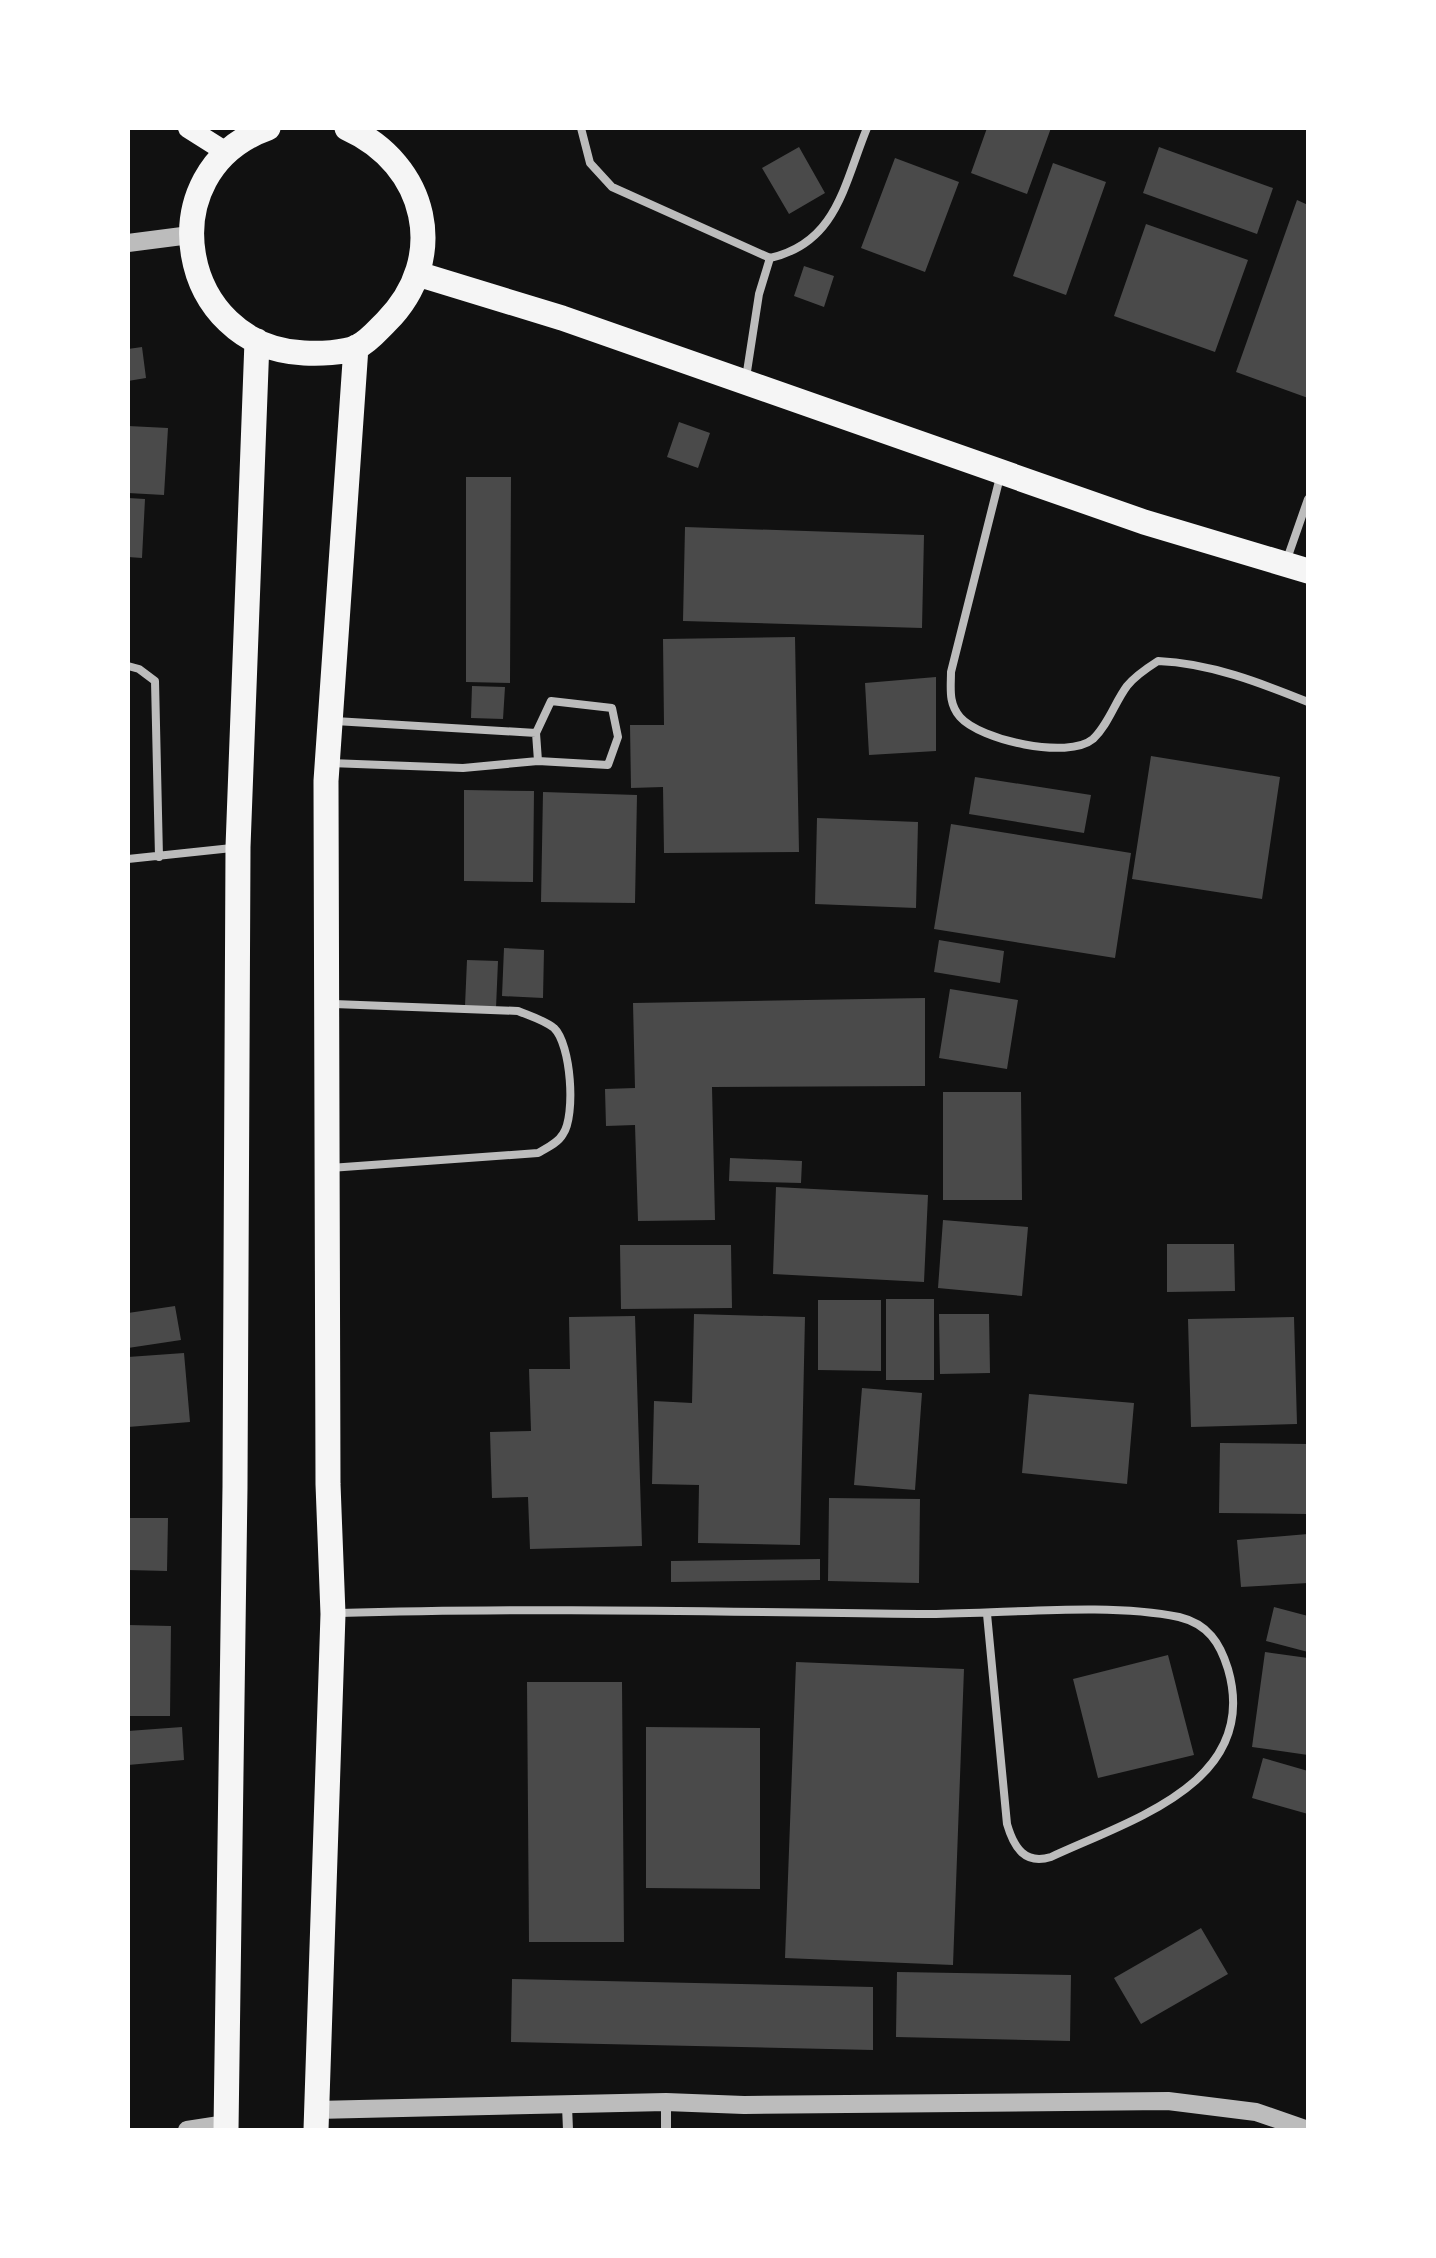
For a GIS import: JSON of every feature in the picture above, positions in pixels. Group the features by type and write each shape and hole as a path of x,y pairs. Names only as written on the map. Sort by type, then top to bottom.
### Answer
{"main road":[{"path":"188,128 226,152"},
{"path":"268,128 253,133 226,152 206,176 194,204 190,234 194,266 207,296 227,321 257,341 306,354 356,348 401,307 418,274 424,236 417,196 397,162 362,131"},
{"path":"418,274 562,318 1144,522 1297,567"},
{"path":"226,2127 238,848 257,341"},
{"path":"316,2120 333,1614 328,1484 328,762 356,348"}],"street":[{"path":"128,243 190,234"},
{"path":"316,2120 666,2102 1168,2102 1256,2112 1308,2130"},
{"path":"666,2102 666,2130"},
{"path":"567,2106 568,2130"},
{"path":"187,2130 226,2127"}],"lane":[{"path":"581,128 590,164 612,187 770,258 794,252 820,233 830,219 866,128"},
{"path":"746,384 759,294 770,258"},
{"path":"1001,472 951,672 951,701 960,718 990,738 1062,748 1081,745 1093,738 1127,686 1158,661 1186,662 1266,685 1308,702"},
{"path":"1297,567 1308,498"},
{"path":"128,666 140,669 155,681 159,858"},
{"path":"328,762 463,768 538,761 608,765 618,737 612,708 551,701 536,733 538,761"},
{"path":"330,720 536,733"},
{"path":"128,860 238,848"},
{"path":"329,1004 518,1011 539,1019 555,1029 566,1045 569,1118 564,1133 538,1154 329,1168"},
{"path":"333,1614 481,1609 987,1614 1114,1611 1179,1617 1208,1631 1222,1648 1232,1686 1230,1729 1215,1761 1203,1777 1174,1800 1051,1856 1033,1860 1024,1856 1011,1838 1007,1824 987,1614"}],"building":[{"path":"987,128 1051,128 1027,194 971,173"},
{"path":"799,147 825,193 789,214 762,168"},
{"path":"1159,147 1273,188 1257,234 1143,193"},
{"path":"895,158 959,182 925,272 861,248"},
{"path":"1053,163 1106,182 1066,295 1013,276"},
{"path":"1297,200 1308,205 1308,398 1236,372"},
{"path":"1146,224 1248,260 1215,352 1114,316"},
{"path":"804,266 834,276 824,307 794,296"},
{"path":"142,347 146,378 128,381 128,349"},
{"path":"679,422 710,433 698,468 667,457"},
{"path":"128,426 168,428 164,495 128,493"},
{"path":"466,477 511,477 510,683 466,682"},
{"path":"128,498 145,499 142,558 128,557"},
{"path":"685,527 924,535 922,628 683,621"},
{"path":"795,637 799,852 664,853 663,787 631,788 630,725 664,725 663,639"},
{"path":"936,677 936,751 869,755 865,683"},
{"path":"472,686 505,687 503,719 471,718"},
{"path":"1151,756 1280,777 1262,899 1132,879"},
{"path":"975,777 1091,795 1084,833 969,814"},
{"path":"464,790 534,791 533,882 464,881"},
{"path":"543,792 637,795 635,903 541,902"},
{"path":"817,818 918,822 916,908 815,904"},
{"path":"951,824 1131,853 1115,958 934,929"},
{"path":"939,940 1004,951 1000,983 934,972"},
{"path":"504,948 544,950 543,998 502,996"},
{"path":"467,960 498,961 496,1008 465,1006"},
{"path":"950,989 1018,1000 1007,1069 939,1058"},
{"path":"925,998 925,1086 712,1087 715,1220 638,1221 635,1125 606,1126 605,1089 635,1088 633,1003"},
{"path":"943,1092 1021,1092 1022,1200 943,1200"},
{"path":"730,1158 802,1161 801,1183 729,1181"},
{"path":"776,1187 928,1195 924,1282 773,1274"},
{"path":"943,1220 1028,1227 1022,1296 938,1288"},
{"path":"1167,1244 1234,1244 1235,1291 1167,1292"},
{"path":"620,1245 731,1245 732,1308 621,1309"},
{"path":"886,1299 934,1299 934,1380 886,1380"},
{"path":"818,1300 881,1300 881,1371 818,1370"},
{"path":"175,1306 181,1340 128,1348 128,1313"},
{"path":"694,1314 805,1317 800,1545 698,1543 699,1485 652,1484 654,1401 692,1403"},
{"path":"939,1314 989,1314 990,1373 940,1374"},
{"path":"635,1316 642,1546 530,1549 528,1497 492,1498 490,1432 531,1431 529,1369 570,1369 569,1317"},
{"path":"1294,1317 1297,1424 1191,1427 1188,1319"},
{"path":"184,1353 190,1422 128,1427 128,1357"},
{"path":"862,1388 922,1393 915,1490 854,1485"},
{"path":"1029,1394 1134,1403 1127,1484 1022,1473"},
{"path":"1220,1443 1308,1444 1308,1514 1219,1513"},
{"path":"829,1498 920,1499 919,1583 828,1581"},
{"path":"128,1518 168,1518 167,1571 128,1570"},
{"path":"1308,1534 1308,1583 1241,1587 1237,1540"},
{"path":"820,1559 820,1580 671,1582 671,1561"},
{"path":"1274,1607 1308,1616 1308,1652 1266,1641"},
{"path":"128,1625 171,1626 170,1716 128,1716"},
{"path":"1265,1652 1308,1658 1308,1755 1252,1747"},
{"path":"1168,1655 1194,1755 1098,1778 1073,1679"},
{"path":"796,1662 964,1669 953,1965 785,1958"},
{"path":"527,1682 622,1682 624,1942 529,1942"},
{"path":"182,1727 184,1760 128,1765 128,1731"},
{"path":"646,1727 760,1728 760,1889 646,1888"},
{"path":"1263,1758 1308,1771 1308,1814 1252,1798"},
{"path":"1201,1928 1228,1974 1141,2024 1114,1978"},
{"path":"897,1972 1071,1975 1070,2041 896,2037"},
{"path":"512,1979 873,1987 873,2050 511,2042"}]}
